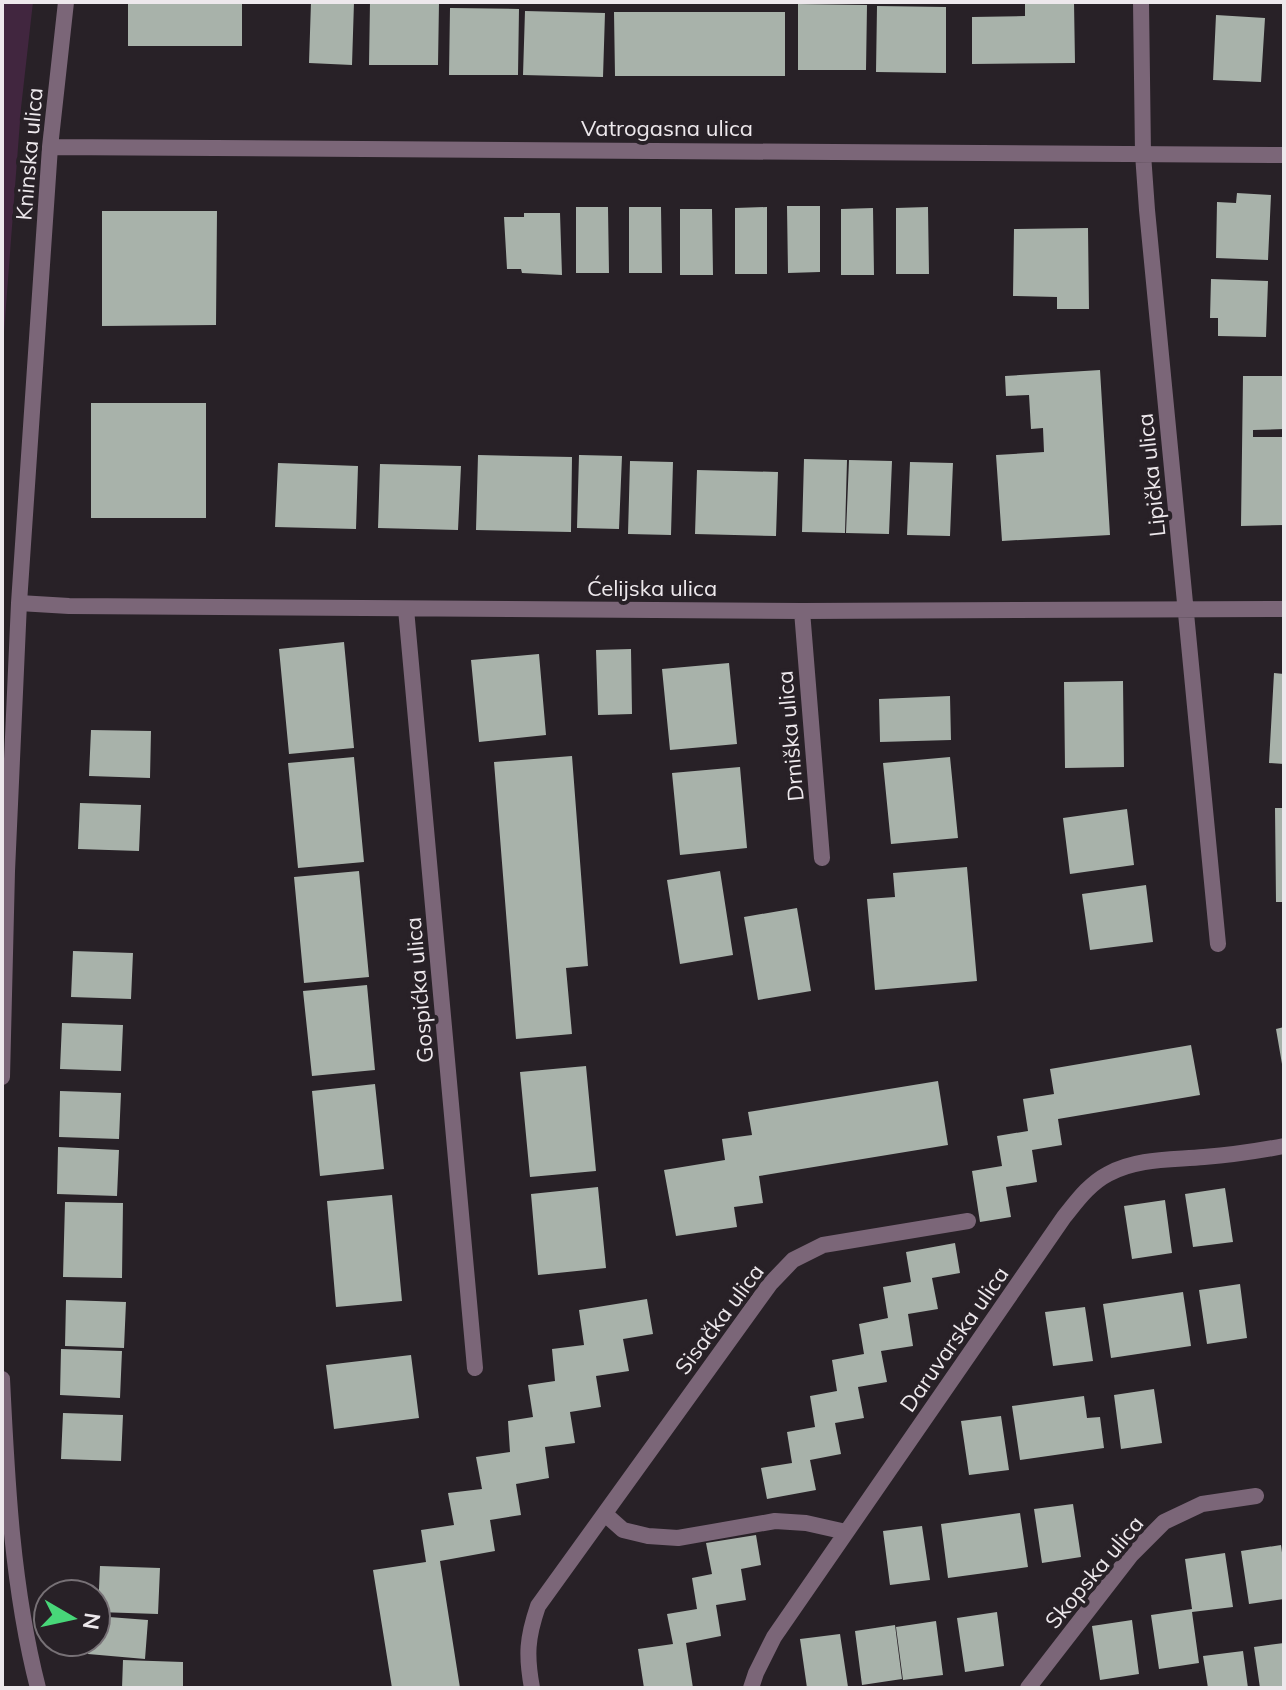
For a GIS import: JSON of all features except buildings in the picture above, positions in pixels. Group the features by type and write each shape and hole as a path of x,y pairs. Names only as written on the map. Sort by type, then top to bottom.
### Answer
{"street":[{"name":"Kninska ulica","path":"2,1077 19,603 50,147 66,2"},
{"name":"Lipička ulica","path":"1141,2 1143,154 1218,944"},
{"name":"Vatrogasna ulica","path":"50,147 1284,155"},
{"name":"Ćelijska ulica","path":"19,603 69,606 802,611 1284,609"},
{"name":"Gospićka ulica","path":"406,609 475,1368"},
{"name":"Drniška ulica","path":"802,611 822,858"},
{"name":"Daruvarska ulica","path":"751,1688 774,1637 1064,1217 1087,1189 1125,1166 1284,1146"},
{"name":"Sisačka ulica","path":"532,1688 527,1658 538,1606 770,1284 793,1260 823,1245 968,1221"},
{"path":"2,1379 8,1495 19,1593 38,1688"},
{"name":"Skopska ulica","path":"1028,1688 1131,1555 1164,1522 1202,1504 1256,1496"},
{"path":"605,1514 623,1530 648,1536 678,1538 775,1521 806,1523 846,1532"}],"shaded area":[{"path":"2,2 33,2 21,108 2,359"}]}
